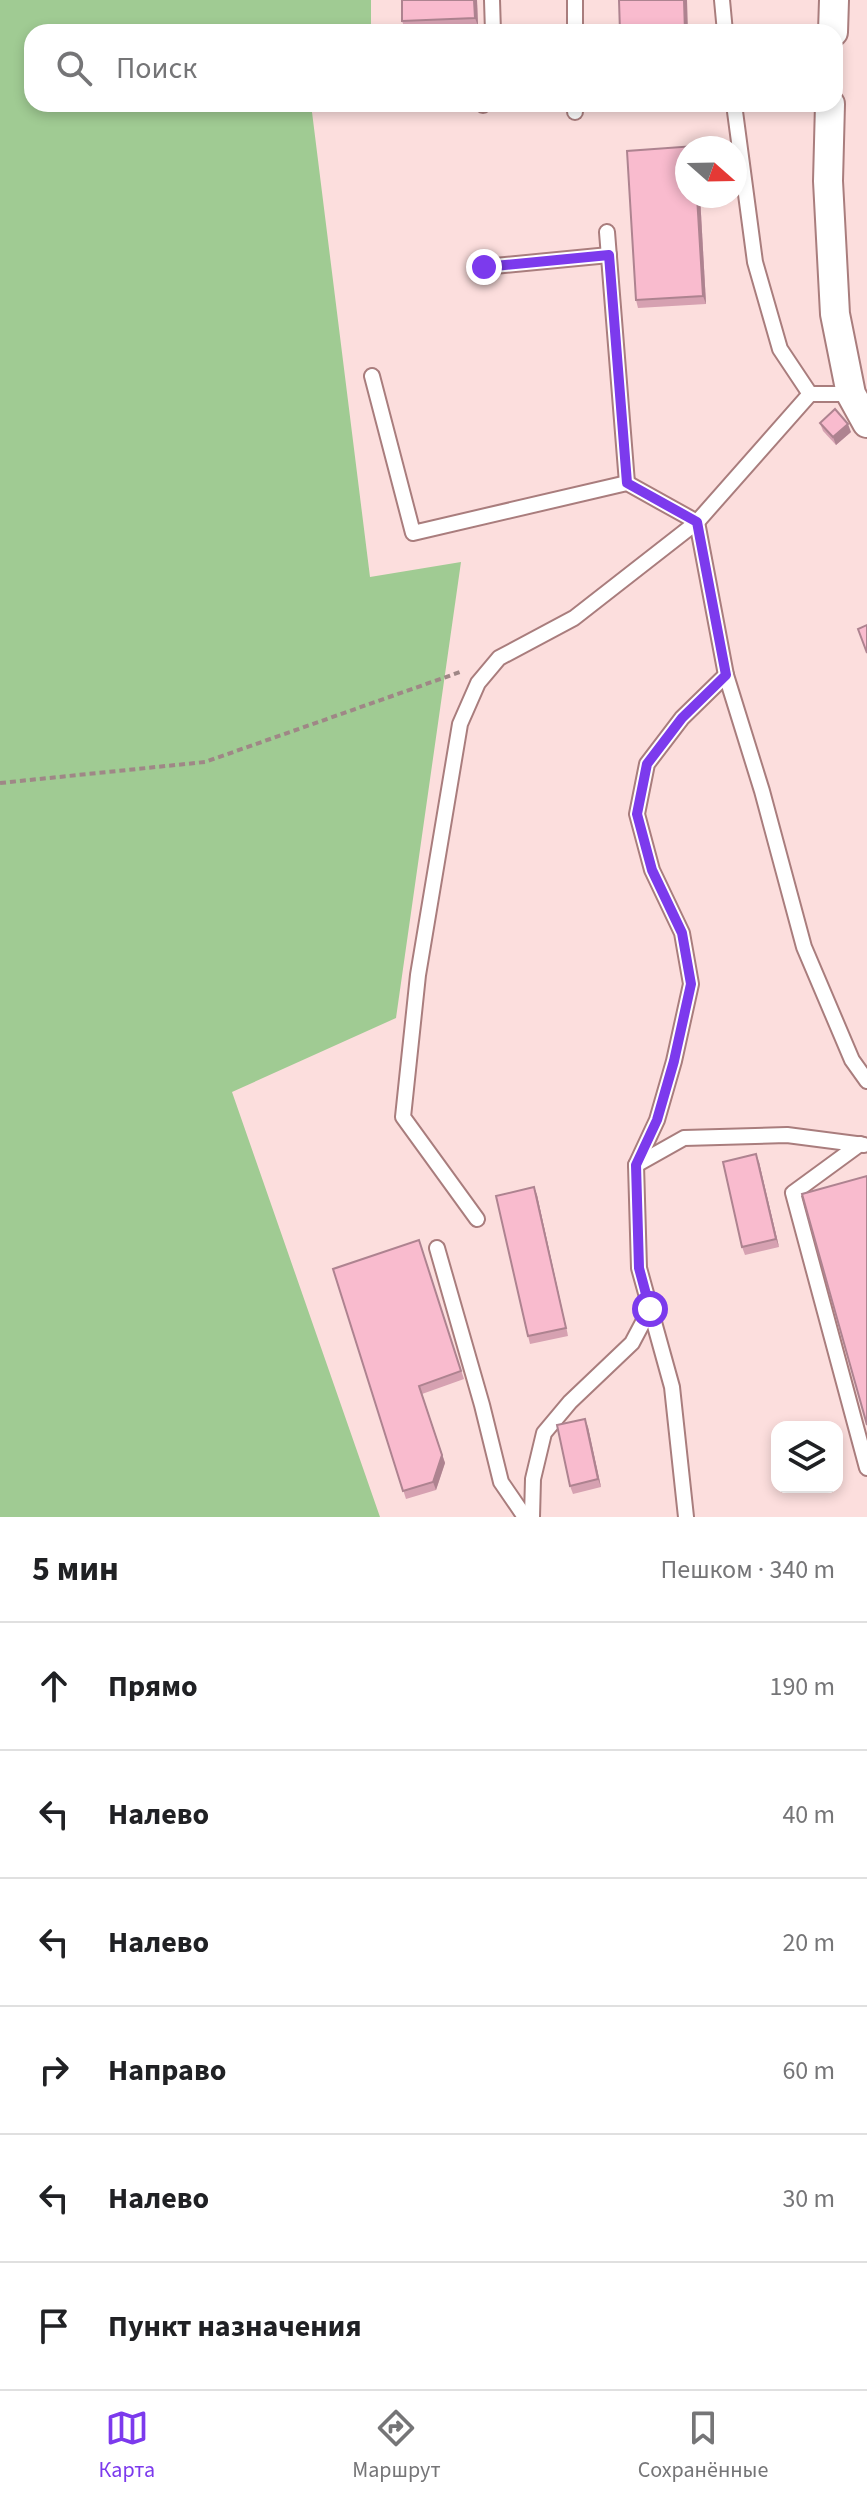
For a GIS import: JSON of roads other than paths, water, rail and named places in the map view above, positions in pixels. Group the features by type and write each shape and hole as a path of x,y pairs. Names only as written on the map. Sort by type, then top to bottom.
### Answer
{"street":[{"path":"833,24 834,0"},
{"path":"830,112 828,181 835,314 851,394 867,423"}],"lane":[{"path":"492,0 493,24"},
{"path":"575,0 575,24"},
{"path":"722,0 724,24"},
{"path":"735,112 755,262 780,349 810,394"},
{"path":"607,232 627,483"},
{"path":"484,267 609,255"},
{"path":"372,376 413,533 627,483 697,522"},
{"path":"477,1219 403,1117 418,975 460,724 478,683 499,658 574,618 697,522 810,394 851,394"},
{"path":"697,522 726,675 762,791 804,947 852,1060 867,1081"},
{"path":"686,1517 672,1387 639,1268 636,1165 657,1120 691,984 682,933 652,870 637,814 647,764 682,718 726,675"},
{"path":"636,1165 684,1138 787,1135 864,1145"},
{"path":"864,1145 793,1193 867,1468"},
{"path":"437,1248 501,1482 525,1517"},
{"path":"532,1517 533,1479 544,1433 570,1402 632,1343 650,1309"}]}
